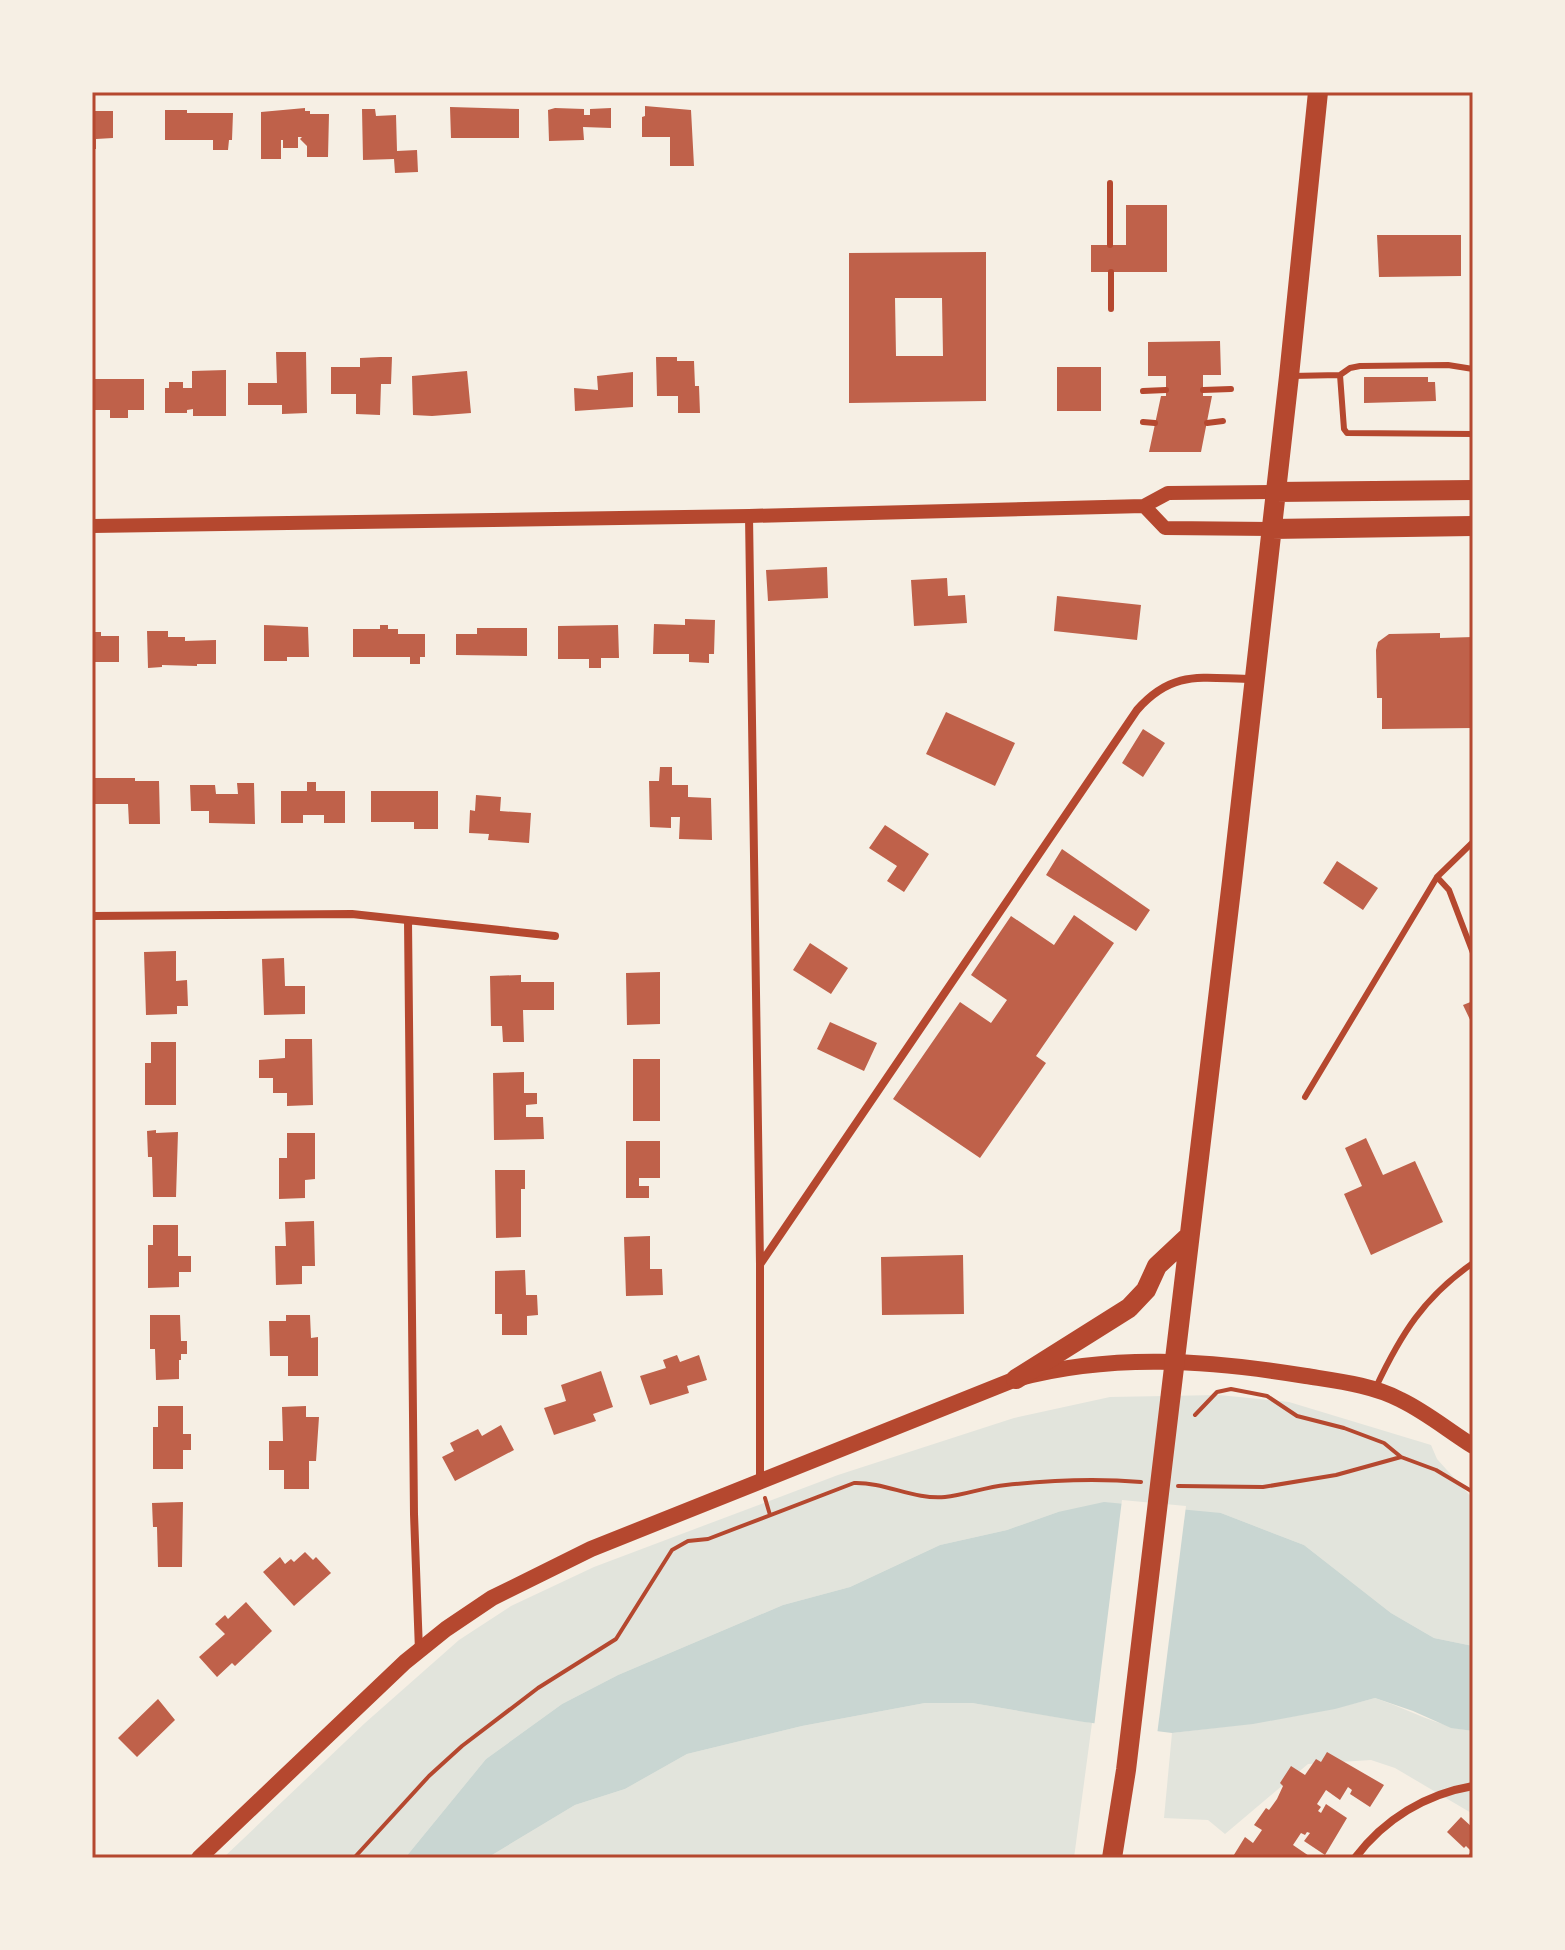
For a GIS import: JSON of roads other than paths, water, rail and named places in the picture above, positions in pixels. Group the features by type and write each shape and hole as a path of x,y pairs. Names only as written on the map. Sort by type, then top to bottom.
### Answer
{"main road":[{"path":"1112,1858 1126,1770 1175,1362 1289,376 1318,92"},
{"path":"1275,492 1473,490"},
{"path":"1271,529 1473,526"},
{"path":"1016,1379 1129,1308 1146,1290 1157,1266 1189,1236"},
{"path":"199,1858 394,1673 446,1629 520,1583 591,1549 1016,1379 1072,1366 1116,1361 1218,1363 1272,1370 1374,1390 1400,1399 1473,1446"}],"street":[{"path":"92,526 749,516 1144,506 1168,493 1275,492"},
{"path":"1144,506 1165,528 1271,529"},
{"path":"749,516 760,1264 760,1481"},
{"path":"760,1264 1137,710 1157,690 1176,681 1254,679"},
{"path":"92,916 352,914 555,936"},
{"path":"408,921 414,1514 419,1652"},
{"path":"1355,1858 1370,1839 1398,1815 1430,1798 1473,1786"}],"lane":[{"path":"1110,183 1110,245"},
{"path":"1111,272 1111,309"},
{"path":"1289,376 1340,375 1360,366 1448,365 1473,369"},
{"path":"1340,375 1344,429 1347,433 1473,434"},
{"path":"1203,390 1231,389"},
{"path":"1143,391 1166,390"},
{"path":"1207,423 1223,421"},
{"path":"1143,422 1155,423"},
{"path":"1305,1097 1437,877 1473,842"},
{"path":"1437,877 1449,890 1473,953"},
{"path":"1374,1390 1399,1340 1437,1290 1473,1263"}]}
